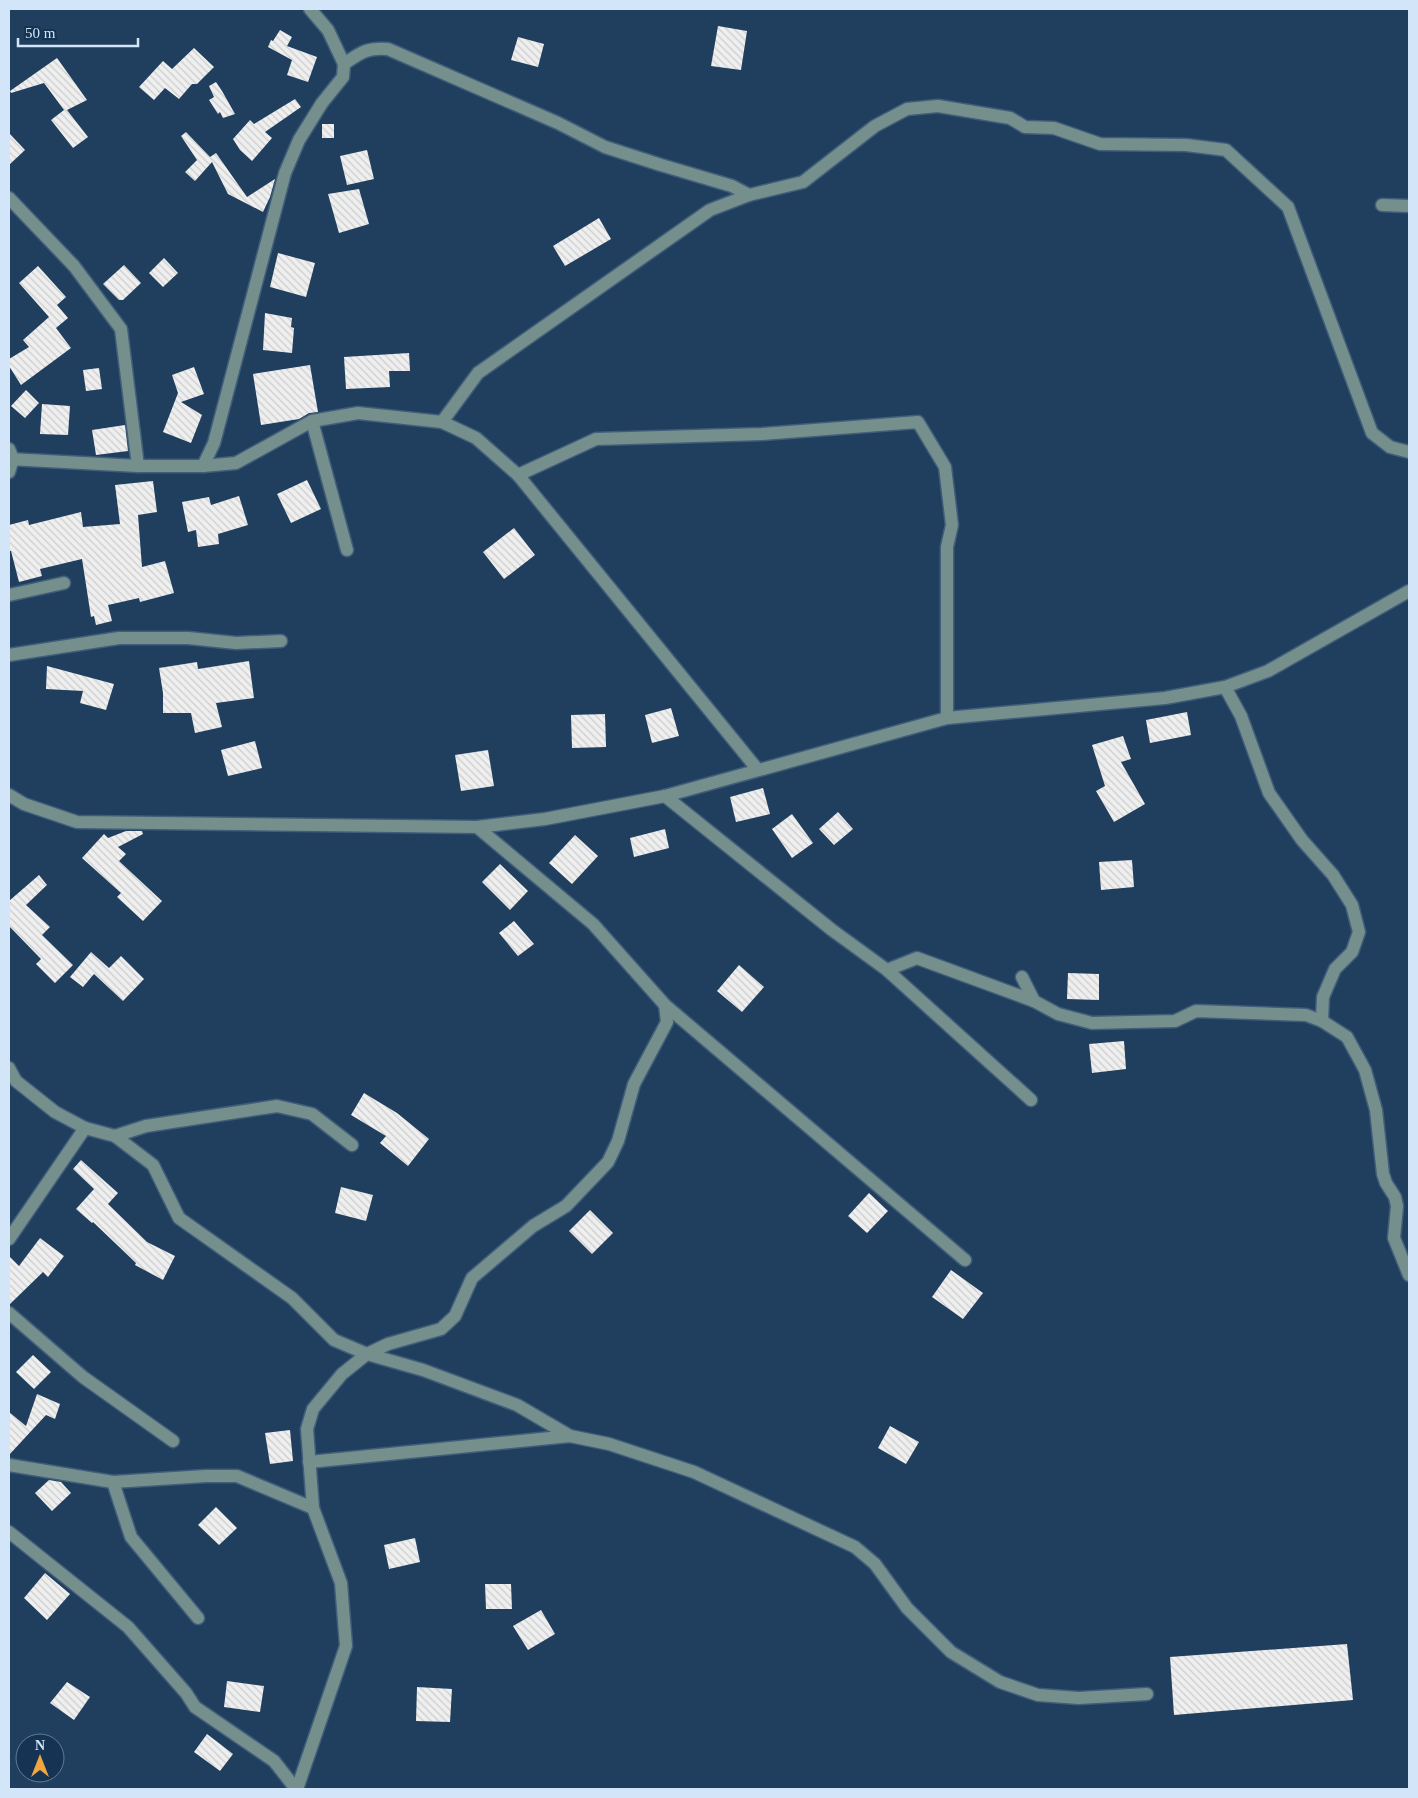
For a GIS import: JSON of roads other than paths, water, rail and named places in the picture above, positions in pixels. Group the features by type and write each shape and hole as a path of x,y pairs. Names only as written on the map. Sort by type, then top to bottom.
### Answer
{"street":[{"path":"203,466 214,443 285,173 300,140 322,103 343,77 344,64 328,30 310,9"},
{"path":"344,64 362,51 375,48 388,49 558,123 605,146 732,186 749,195"},
{"path":"442,422 478,373 710,210 749,195 804,182 875,126 907,109 938,106 1010,118 1025,127 1054,128 1100,144 1186,145 1226,150 1288,207 1372,433 1390,447 1409,452"},
{"path":"9,198 74,266 121,329 138,466"},
{"path":"1382,205 1409,206"},
{"path":"9,472 10,456 138,466 203,466 236,463 312,421 358,413 442,422 476,438 518,475 758,770"},
{"path":"312,421 347,550"},
{"path":"518,475 596,439 762,434 918,422 945,467 952,525 947,547 947,718"},
{"path":"9,595 64,583"},
{"path":"9,795 24,804 76,822 477,826 546,819 664,796 947,718 1165,698 1225,687 1268,671 1409,591"},
{"path":"9,655 118,638 188,638 236,643 281,641"},
{"path":"1225,687 1241,716 1269,793 1302,840 1333,876 1352,905 1360,932 1352,952 1334,969 1323,998 1322,1021"},
{"path":"664,796 832,930 887,970 1031,1100"},
{"path":"477,826 593,924 665,1005 964,1260"},
{"path":"887,970 917,958 1034,1001 1058,1014 1092,1023 1175,1021 1196,1012 1306,1015 1322,1021 1347,1037 1365,1070 1376,1110 1383,1174 1386,1184 1395,1197 1397,1206 1394,1238 1409,1275"},
{"path":"1022,976 1034,1001"},
{"path":"297,1789 346,1646 341,1583 313,1508 307,1429 313,1409 342,1374 367,1354 388,1344 441,1329 455,1316 472,1278 533,1226 566,1206 608,1162 618,1141 634,1084 667,1022 665,1005"},
{"path":"9,1068 16,1081 55,1112 85,1128 115,1136 153,1166 179,1218 292,1298 334,1340 367,1354 423,1370 517,1406 570,1436"},
{"path":"115,1136 146,1126 277,1106 312,1114 352,1145"},
{"path":"9,1239 85,1128"},
{"path":"9,1313 83,1377 172,1441"},
{"path":"309,1462 570,1436 609,1444 694,1472 855,1547 875,1564 907,1608 951,1652 1000,1682 1038,1695 1079,1698 1147,1694"},
{"path":"9,1465 113,1482 237,1476 313,1508"},
{"path":"113,1482 131,1537 198,1618"},
{"path":"9,1532 128,1627 186,1693 195,1707 274,1761 297,1789"}]}
